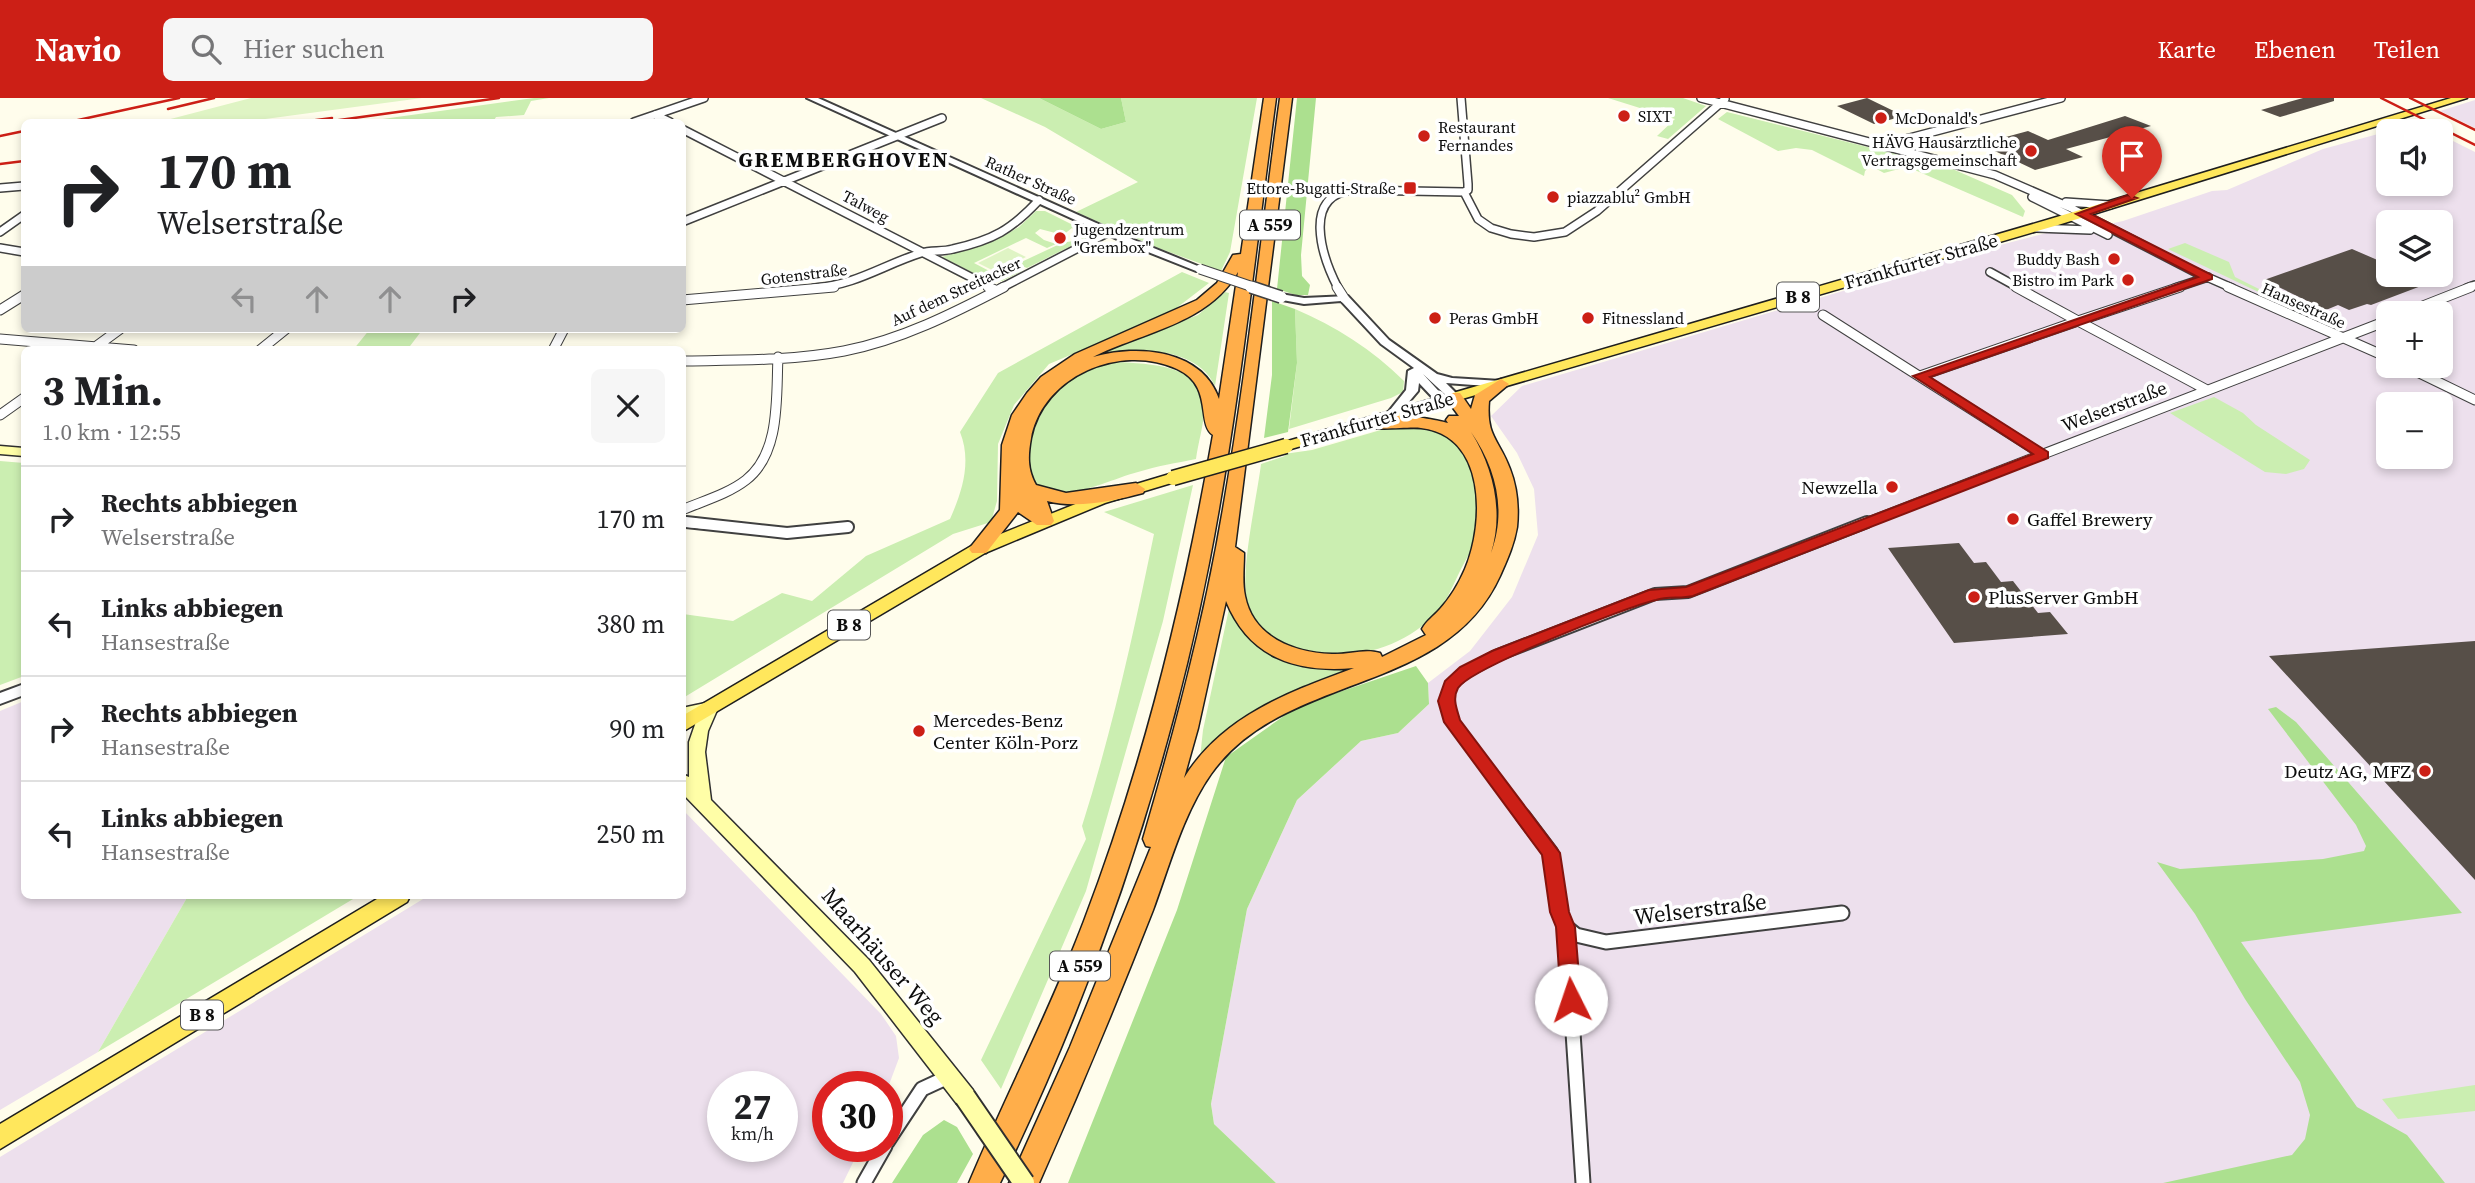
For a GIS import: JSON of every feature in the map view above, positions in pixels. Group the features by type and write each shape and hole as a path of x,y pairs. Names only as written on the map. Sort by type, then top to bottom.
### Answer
{"highway":[{"name":"A 559","path":"984,1183 1055,1029 1107,900 1137,806 1185,627 1220,444 1270,98"},
{"name":"A 559","path":"1024,1183 1074,1072 1130,933 1187,728 1210,631 1233,508 1286,98"},
{"path":"979,549 1009,511 1018,483 1010,451 1017,423 1033,396 1050,377 1083,355 1174,318 1215,294 1231,272 1254,218"},
{"path":"1044,521 1030,515 1019,500 1018,456 1028,417 1041,397 1062,377 1104,357 1128,355 1166,359 1201,378 1209,391 1220,444"},
{"path":"1233,508 1236,601 1245,623 1256,636 1280,652 1311,662 1344,663 1378,657 1408,645 1441,622 1477,566 1488,532 1489,506 1476,441 1480,399 1501,384"},
{"path":"1448,399 1476,441"},
{"path":"1130,933 1189,792 1210,759 1233,734 1260,714 1293,698 1415,653 1453,628 1471,608 1498,563 1506,536 1508,507 1507,491 1496,457 1476,441 1433,424 1368,423"},
{"path":"1018,483 1044,496 1059,498 1089,497 1136,489"}],"main road":[{"name":"Frankfurter Straße","path":"686,723 979,549 1044,521 1136,489 2034,228 2462,98"},
{"path":"0,450 21,452"},
{"path":"686,713 710,708"},
{"path":"704,800 696,773 695,751 697,737 710,708"},
{"name":"Maarhäuser Weg","path":"686,784 862,966 965,1097 1024,1183"},
{"name":"B 8","path":"0,1137 395,899"}],"street":[{"path":"643,119 704,98"},
{"name":"Rather Straße","path":"811,98 1109,232 1200,269 1295,302 1351,308"},
{"path":"1461,98 1468,184 1468,190 1464,192"},
{"path":"1701,98 1725,101 1995,175 2050,198 2076,215"},
{"path":"1895,148 1902,140 2061,98"},
{"path":"1448,399 1415,373 1344,298 1332,278 1323,253 1322,225 1326,200 1339,191 1354,190 1464,192 1468,195 1473,215 1483,224 1495,229 1530,236 1566,232 1601,207 1725,101"},
{"path":"655,115 664,119"},
{"path":"686,220 942,118"},
{"name":"Talweg","path":"686,131 995,290"},
{"path":"1945,161 1996,179 2076,215"},
{"path":"0,188 21,186"},
{"name":"Frankfurter Straße","path":"2050,198 2110,205"},
{"name":"Gotenstraße","path":"686,300 840,286 923,252 951,250 993,237 1017,224 1039,200"},
{"name":"Hansestraße","path":"2076,215 2101,231 2376,352"},
{"name":"Hansestraße","path":"2076,215 2196,272"},
{"path":"0,232 21,217"},
{"name":"Hansestraße","path":"2034,228 2101,231"},
{"name":"Auf dem Streitacker","path":"686,361 811,355 867,345 930,322 1109,232"},
{"path":"0,248 21,252"},
{"path":"1990,272 2207,390"},
{"path":"1920,376 2208,277"},
{"path":"2435,301 2475,285"},
{"path":"0,310 21,297"},
{"name":"Rather Straße","path":"1295,302 1344,298"},
{"path":"1824,315 2043,455"},
{"name":"Welserstraße","path":"1583,1183 1566,927 1559,912 1550,853 1452,722 1446,701 1451,685 1466,671 1498,654 1655,594 1688,592 2376,325"},
{"path":"97,346 115,333"},
{"path":"265,346 280,333"},
{"path":"0,339 65,346"},
{"path":"1399,354 1433,376 1452,381 1501,384"},
{"path":"686,508 749,478 761,466 769,447 778,357"},
{"path":"1392,415 1412,391 1415,373"},
{"path":"1433,376 1448,399"},
{"path":"2430,378 2475,400"},
{"path":"0,415 21,400"},
{"path":"686,522 787,533 848,527"},
{"path":"0,699 21,690"},
{"name":"Welserstraße","path":"1566,927 1576,935 1606,942 1842,913"},
{"path":"903,1118 922,1089 948,1077"},
{"path":"864,1183 876,1162"}],"shaded area":[{"path":"2475,100 2475,128 2440,111"},
{"path":"2376,135 2376,196 2453,196 2453,141 2475,152 2475,1183 1276,1183 1214,1124 1211,1104 1247,909 1297,800 1361,741 1398,733 1429,704 1428,683 1470,651 1512,597 1538,535 1534,489 1517,453 1491,416 1522,386 1981,250 2054,231 2078,231 2123,221 2212,191 2227,190 2323,149"},
{"path":"21,702 21,899 186,899 98,1052 0,1110 0,711"},
{"path":"686,813 881,1014 896,1036 899,1058 894,1071 812,1071 812,1162 853,1162 843,1183 0,1183 0,1157 423,899 686,899"}],"green space":[{"path":"251,98 422,98 265,119 170,119"},
{"path":"549,98 531,101 524,115 495,119 383,119"},
{"path":"981,98 1039,98 1101,129 1126,122 1121,98 1257,98 1230,252 1221,271 1158,248 1076,212 1138,182 1045,127"},
{"path":"1039,98 1121,98 1126,122 1101,129"},
{"path":"1297,98 1316,98 1301,255 1302,276 1310,285 1308,295 1296,295 1277,289"},
{"path":"1608,98 1683,98 1706,106 1668,139 1657,136 1675,119"},
{"path":"1727,112 1948,167 2012,195 2025,211 2023,217 1894,161 1886,162 1899,169 1884,173 1871,166 1864,176 1812,150 1796,148 1778,151 1718,119"},
{"path":"1036,211 1045,211 1093,235 1084,240 1081,238 1087,234 1072,228 1063,235 1040,229 1035,233 1056,244 1047,248 1026,238 974,263 995,274 1012,266 1022,271 1002,281 991,282 942,257 1000,238 1019,227"},
{"path":"1081,241 1027,268 1017,264 1062,243"},
{"path":"2185,243 2229,262 2235,277 2273,296 2269,297 2168,249"},
{"path":"1008,248 1026,257 996,272 978,263"},
{"path":"1182,272 1209,283 1170,313 1049,364 1014,405 998,444 997,501 991,522 953,534 686,696 686,614 733,621 782,593 812,601 866,556 950,519 964,477 965,454 960,432 998,373"},
{"path":"1225,292 1229,293 1215,386 1205,372 1176,355 1139,351 1088,357 1198,315"},
{"path":"1272,301 1295,309 1297,363 1288,432 1264,438 1272,375"},
{"path":"1295,309 1339,331 1380,359 1404,381 1403,392 1289,429 1297,363"},
{"path":"367,333 420,333 410,346 356,346"},
{"path":"1117,362 1173,369 1195,383 1202,394 1204,409 1196,459 1145,470 1071,492 1050,491 1036,484 1029,472 1028,456 1038,420 1047,403 1072,375"},
{"path":"2214,397 2243,413 2256,425 2310,460 2304,469 2286,474 2265,472 2170,413"},
{"path":"1391,427 1434,429 1450,435 1467,452 1473,467 1477,492 1478,527 1472,549 1438,611 1409,635 1376,649 1340,655 1303,651 1284,645 1260,626 1250,609 1245,587 1247,553 1261,464 1285,456 1284,454 1312,450"},
{"path":"0,461 21,463 21,677 0,685"},
{"path":"1193,485 1163,621 1086,891 1001,1089 981,1060 1086,839 1082,826 1122,681 1154,534 1104,512"},
{"path":"1230,604 1252,638 1352,666 1355,673 1200,758 1203,730"},
{"path":"1416,666 1428,683 1429,704 1398,733 1361,741 1297,800 1247,909 1211,1104 1214,1124 1276,1183 1068,1183 1177,910 1226,757 1298,706"},
{"path":"2276,707 2296,722 2462,913 2241,942 2357,1107 2407,1135 2445,1183 2163,1183 2292,1155 2305,1139 2310,1115 2300,1082 2245,999 2195,914 2157,862 2180,869 2323,859 2364,851 2366,846 2356,825 2268,709"},
{"path":"186,899 353,899 98,1052"},
{"path":"2475,1085 2475,1111 2398,1119 2382,1099"},
{"path":"944,1120 957,1127 973,1154 957,1183 892,1183 923,1135"}],"building":[{"path":"1867,98 1904,116 1874,124 1837,106"},
{"path":"2303,98 2334,98 2334,101 2280,117 2261,110"},
{"path":"2125,116 2151,126 2066,149 2083,157 2035,170 1980,144 2028,131 2048,140"},
{"path":"2352,249 2376,259 2376,287 2418,287 2371,305 2349,310 2338,305 2326,310 2264,280"},
{"name":"PlusServer GmbH","path":"1959,543 1974,563 1986,562 2001,582 2013,581 2038,613 2050,612 2068,634 1954,643 1888,548"},
{"name":"Deutz AG, MFZ","path":"2475,641 2475,880 2269,656"}],"railway":[{"path":"83,119 179,98"},
{"path":"168,109 214,98"},
{"path":"347,119 499,98"},
{"path":"2381,98 2475,145"},
{"path":"2410,98 2475,130"},
{"path":"324,119 332,118"},
{"path":"0,136 21,132"},
{"path":"0,164 21,161"}],"place":[{"name":"SIXT","path":"1624,116"},
{"name":"McDonald's","path":"1881,118"},
{"name":"Restaurant Fernandes","path":"1424,136"},
{"name":"HÄVG Hausärztliche Vertragsgemeinschaft","path":"2031,151"},
{"name":"Ettore-Bugatti-Straße","path":"1410,188"},
{"name":"piazzablu² GmbH","path":"1553,197"},
{"name":"Jugendzentrum \"Grembox\"","path":"1060,238"},
{"name":"Buddy Bash","path":"2114,259"},
{"name":"Bistro im Park","path":"2128,280"},
{"name":"Peras GmbH","path":"1435,318"},
{"name":"Fitnessland","path":"1588,318"},
{"name":"Newzella","path":"1892,487"},
{"name":"Gaffel Brewery","path":"2013,519"},
{"name":"PlusServer GmbH","path":"1974,597"},
{"name":"Mercedes-Benz Center Köln-Porz","path":"919,731"},
{"name":"Deutz AG, MFZ","path":"2425,771"}],"district":[{"name":"GREMBERGHOVEN","path":"844,160"}],"route":[{"path":"1571,1000 1566,927 1559,912 1550,853 1452,722 1446,701 1451,685 1466,671 1498,654 1655,594 1688,592 2043,455 1920,376 2208,277 2082,214 2132,198"}]}
